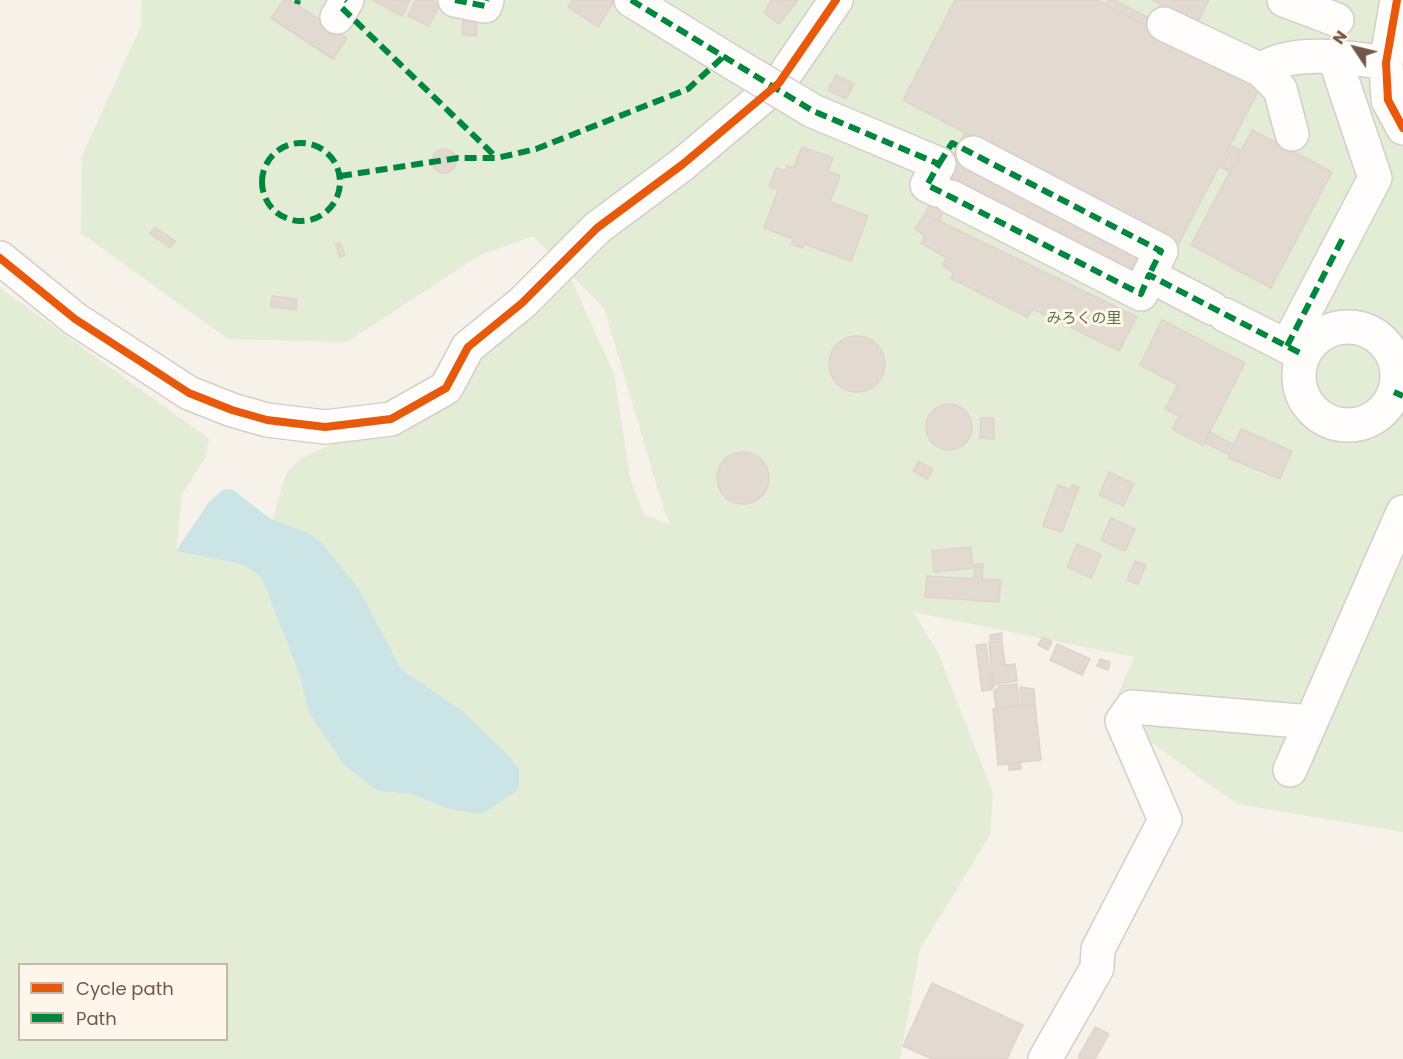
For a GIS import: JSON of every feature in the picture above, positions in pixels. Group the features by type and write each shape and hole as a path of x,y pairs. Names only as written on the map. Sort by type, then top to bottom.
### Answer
{"street":[{"path":"454,0 485,6 488,0"},
{"path":"631,0 813,111 952,170 1161,251 1141,294 952,170"},
{"path":"0,258 75,319 189,393 221,406 267,420 325,427 391,419 446,388 468,347 522,303 597,228 683,164 779,83 836,0"},
{"path":"1284,0 1337,20"},
{"path":"1397,0 1386,63 1388,100 1403,128"},
{"path":"1164,24 1261,70 1280,90 1292,134"},
{"path":"1261,70 1273,62 1334,56 1386,63"},
{"path":"1296,350 1335,328 1352,327 1368,330 1382,339 1392,353 1397,369 1398,394 1381,414 1367,422 1351,426 1335,424 1321,418 1309,407 1301,393 1298,378 1296,350 1343,237 1375,178 1334,56"},
{"path":"1149,276 1296,350"},
{"path":"1290,770 1403,512"},
{"path":"1045,1059 1097,968 1098,949 1165,820 1122,721 1132,707 1311,722"}],"green space":[{"name":"みろくの里","path":"142,0 1403,0 1403,832 1237,804 1110,713 1134,657 913,612 938,653 993,793 990,835 920,949 900,1059 0,1059 0,288 209,439 205,458 182,494 176,551 246,565 262,579 299,673 309,713 378,791 410,794 450,809 461,710 401,669 359,589 304,531 272,521 286,474 300,459 341,440 460,363 569,275 614,374 630,478 644,515 671,525 665,513 604,308 533,236 480,255 347,342 228,339 81,233 82,156 141,26"}],"water":[{"path":"224,489 233,490 272,520 304,531 321,542 359,589 401,669 461,710 506,753 519,769 519,789 482,814 450,809 410,794 378,791 344,765 309,713 299,673 262,579 245,565 176,551 209,502"}],"building":[{"path":"284,0 290,0 347,38 333,59 271,18"},
{"path":"372,0 410,0 402,16"},
{"path":"416,0 431,0 440,5 429,26 408,16"},
{"path":"573,0 615,0 598,27 568,7"},
{"path":"771,0 798,0 779,24 764,13"},
{"path":"955,0 1097,0 1261,86 1178,245 903,100"},
{"path":"1109,0 1115,0 1154,21 1150,28 1106,5"},
{"path":"1152,0 1209,0 1198,22"},
{"path":"463,18 477,19 476,36 462,35"},
{"path":"836,75 854,84 846,99 828,90"},
{"path":"1252,130 1332,172 1271,288 1191,245"},
{"path":"965,132 980,139 939,221 925,214"},
{"path":"1232,146 1241,151 1230,172 1221,167"},
{"path":"802,147 833,158 828,171 840,176 830,202 868,216 851,261 804,244 803,248 791,244 793,239 764,228 778,190 769,186 776,168 785,171 787,166 793,168"},
{"path":"444,149 452,153 456,161 452,169 444,173 436,169 432,161 436,153"},
{"path":"969,161 1146,250 1130,282 953,192"},
{"path":"925,214 1137,317 1119,351 1033,309 1027,317 951,278 953,273 942,265 947,258 921,243 925,236 915,229"},
{"path":"155,227 175,241 170,248 150,234"},
{"path":"340,243 345,255 340,257 335,244"},
{"path":"272,296 297,299 296,310 271,307"},
{"path":"1162,320 1245,363 1203,445 1172,429 1179,416 1165,409 1178,385 1140,365"},
{"path":"857,336 868,338 877,344 883,353 885,364 883,375 877,384 868,390 857,392 846,390 837,384 831,375 829,364 831,353 837,344 846,338"},
{"path":"949,404 965,411 972,427 965,443 949,450 933,443 926,427 933,411"},
{"path":"981,418 994,418 994,439 980,438"},
{"path":"1241,429 1292,451 1280,479 1228,458"},
{"path":"1210,432 1234,445 1229,455 1204,442"},
{"path":"738,452 748,452 762,459 769,478 762,497 748,504 738,504 728,500 721,493 717,483 717,473 721,463 728,456"},
{"path":"918,461 933,469 928,479 913,471"},
{"path":"1109,472 1134,484 1123,506 1099,495"},
{"path":"1058,485 1071,490 1072,485 1079,487 1062,532 1043,526"},
{"path":"1111,518 1135,529 1125,551 1101,540"},
{"path":"1077,544 1101,555 1091,578 1067,567"},
{"path":"971,547 973,568 934,572 932,551"},
{"path":"1135,561 1146,565 1138,584 1127,580"},
{"path":"975,564 983,564 982,579 1001,580 999,602 925,597 927,576 974,579"},
{"path":"1002,633 1002,639 990,640 990,635"},
{"path":"1043,637 1052,642 1048,650 1038,645"},
{"path":"1002,641 1005,665 1015,664 1017,681 996,684 993,688 989,642"},
{"path":"986,644 992,690 982,691 976,645"},
{"path":"1057,644 1090,659 1082,675 1050,660"},
{"path":"1100,659 1110,662 1108,670 1097,666"},
{"path":"1017,684 1020,706 996,709 994,690 998,689 998,686"},
{"path":"1020,687 1034,689 1035,704 1022,706"},
{"path":"1035,704 1041,760 998,765 993,709"},
{"path":"1020,762 1021,769 1009,770 1009,763"},
{"path":"932,983 1023,1025 1007,1059 932,1059 903,1046"},
{"path":"1095,1027 1109,1034 1095,1059 1081,1059 1078,1057"}],"marked path":[{"path":"297,4 298,0"},
{"path":"455,0 485,6 487,0"},
{"path":"631,0 813,111 939,164 927,185 1141,294 1149,275 1304,355"},
{"path":"342,8 497,158"},
{"path":"340,176 458,158 497,158 536,149 688,89 723,57"},
{"path":"301,143 316,146 328,155 337,167 340,182 337,197 328,209 316,218 301,221 286,218 274,209 265,197 262,182 265,167 274,155 286,146 301,143"},
{"path":"939,164 952,143 1161,251 1149,275"},
{"path":"1287,346 1343,238"},
{"path":"1394,392 1403,396"}],"cycle path":[{"path":"0,258 75,319 189,393 232,410 267,420 325,427 391,419 446,388 468,347 522,303 597,228 683,164 779,83 836,0"},
{"path":"1397,0 1386,63 1388,100 1403,128"}]}
